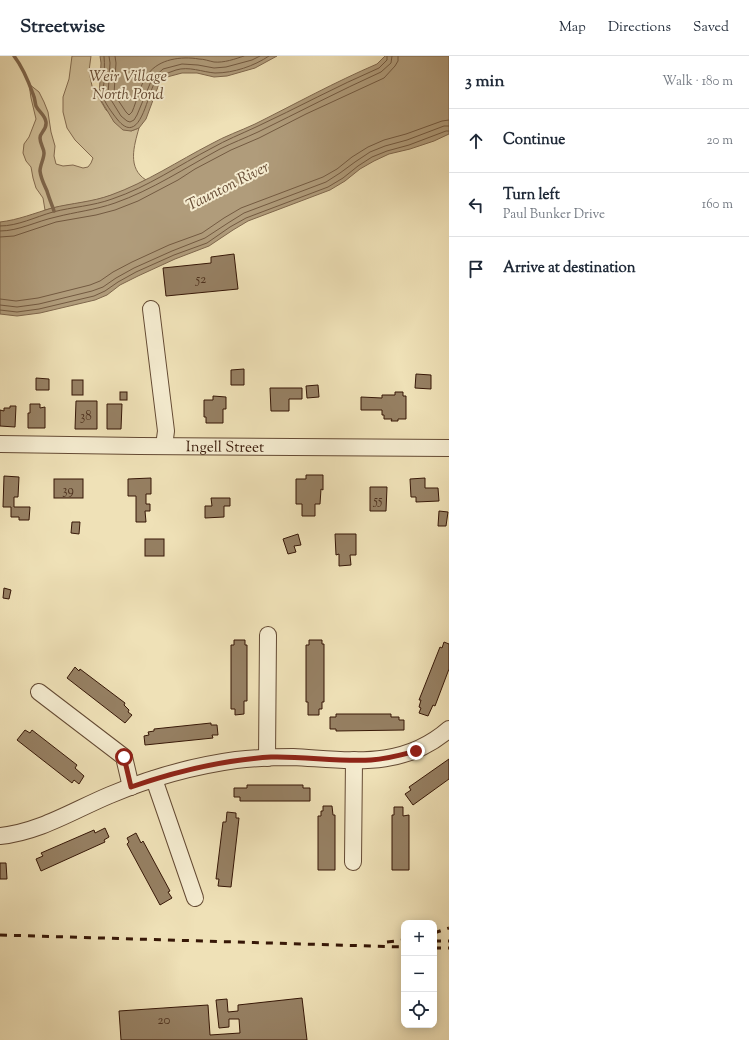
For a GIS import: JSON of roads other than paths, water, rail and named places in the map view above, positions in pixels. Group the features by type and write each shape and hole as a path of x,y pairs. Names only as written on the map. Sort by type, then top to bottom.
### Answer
{"street":[{"path":"151,309 166,431 164,446"},
{"name":"Ingell Street","path":"0,444 449,448"},
{"path":"267,758 268,635"},
{"path":"39,692 124,757 131,787"},
{"path":"0,836 26,831 48,824 110,795 154,779 221,762 294,757 354,760 387,758 416,751 440,737 449,729"},
{"path":"353,862 354,760"},
{"path":"154,779 194,898"}],"water":[{"name":"Weir Village North Pond","path":"100,56 277,56 255,68 227,76 214,77 197,73 182,73 167,77 159,84 146,119 139,128 131,131 123,130 114,122 99,97"},
{"name":"Taunton River","path":"385,56 449,56 449,134 410,149 389,154 374,161 330,190 248,221 209,246 175,259 138,276 120,285 107,295 95,300 40,313 17,316 0,314 0,222 20,218 52,208 97,199 124,190 150,178 216,141 255,124 377,64"}],"waterway":[{"path":"14,56 27,80 34,96 36,106 45,120 46,125 40,138 44,153 40,171 54,211"}],"railway":[{"path":"437,932 449,928"},
{"path":"0,935 401,947"},
{"path":"387,942 401,940"},
{"path":"437,941 449,941"},
{"path":"437,948 449,948"}]}
